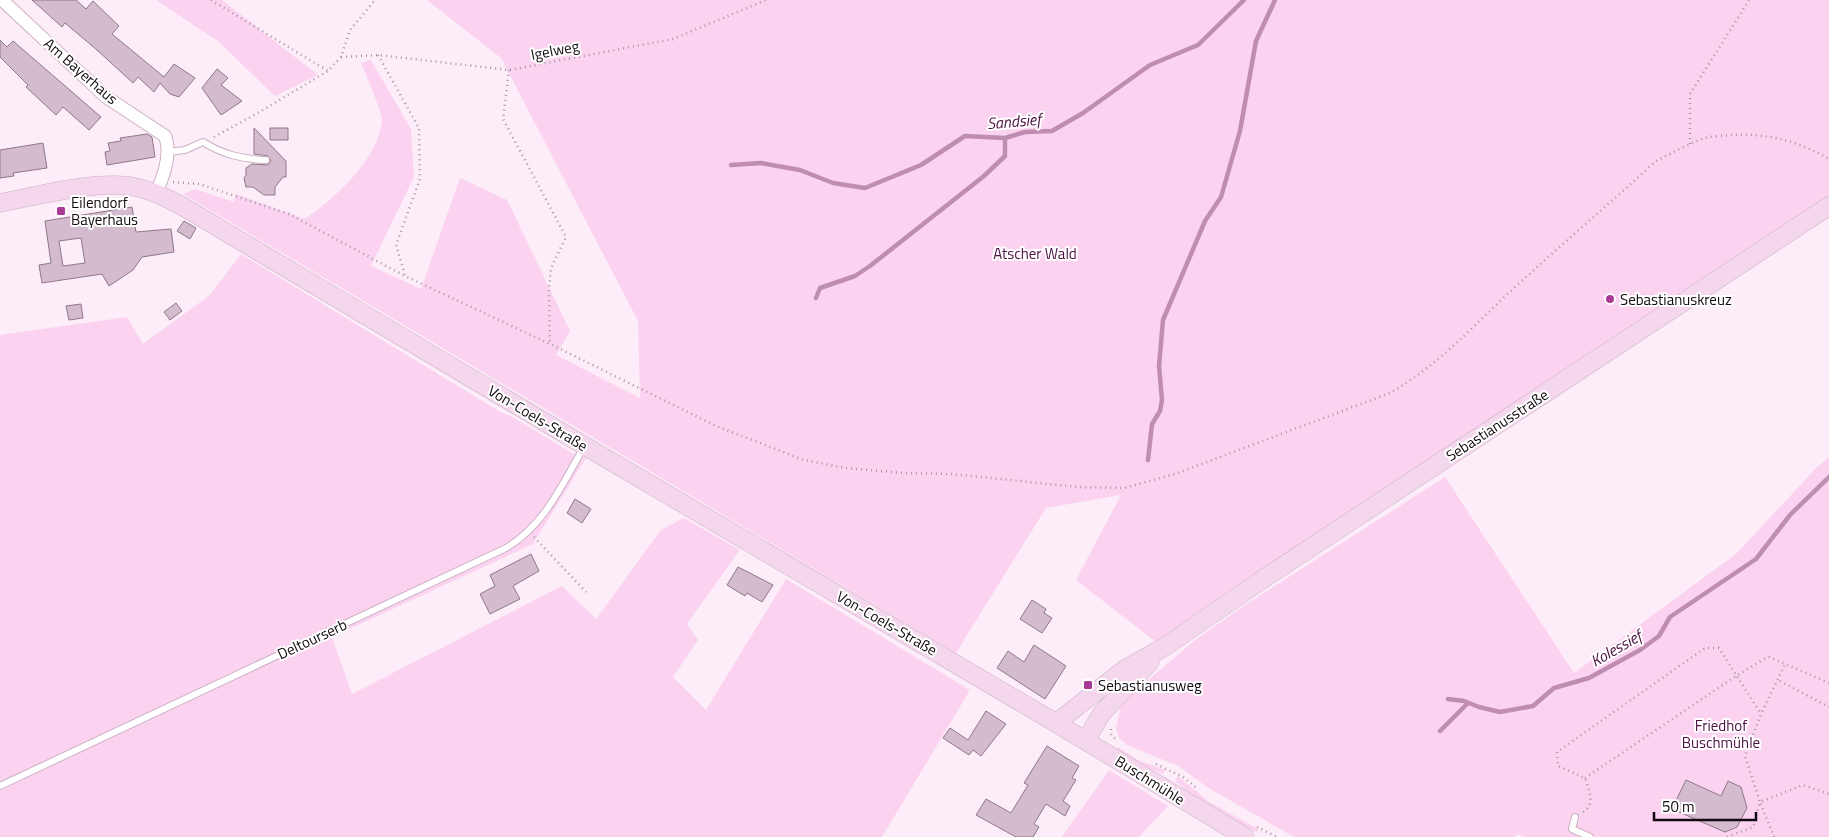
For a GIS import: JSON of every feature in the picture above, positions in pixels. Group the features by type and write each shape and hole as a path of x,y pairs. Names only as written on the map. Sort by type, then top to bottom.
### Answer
{"main road":[{"name":"Von-Coels-Straße","path":"0,203 112,185 159,186 182,206 1056,723"},
{"name":"Sebastianusstraße","path":"1056,723 1125,669 1166,646 1268,576 1829,206"},
{"name":"Sebastianusstraße","path":"1086,740 1102,713 1166,646"},
{"name":"Buschmühle","path":"1056,723 1245,837"}],"street":[{"name":"Am Bayerhaus","path":"2,0 106,97 165,136 168,152"},
{"path":"159,186 168,152"}],"lane":[{"path":"168,152 185,150 203,142 233,157 266,160"},
{"name":"Deltourserb","path":"0,786 506,548 529,533 540,520 585,446"},
{"path":"1575,817 1572,829 1590,837"}],"path":[{"path":"211,0 328,71"},
{"path":"203,142 256,114 328,71 340,57 350,30 375,0"},
{"name":"Igelweg","path":"340,57 378,55 510,70 673,39 766,0"},
{"path":"1690,144 1690,94 1749,0"},
{"path":"378,55 419,128 420,179 396,245 405,276"},
{"path":"510,70 503,119 566,237 550,275 550,344"},
{"path":"159,186 198,184 289,214 405,276 550,344 716,426 804,460 846,468 903,473 952,474 1078,488 1124,488 1175,474 1258,444 1390,393 1406,384 1430,368 1515,287 1656,161 1690,144 1707,137 1753,134 1776,137 1798,144 1829,159"},
{"path":"529,533 570,573 586,592"},
{"path":"1575,817 1587,810 1590,804 1590,794 1585,778 1558,766 1557,752 1705,648 1719,648 1761,714"},
{"path":"1585,778 1736,676 1769,657 1829,683"},
{"path":"1774,837 1745,756 1761,714 1786,664"},
{"path":"1779,680 1829,707"},
{"path":"1760,802 1803,785 1829,794"},
{"path":"1727,837 1753,826 1760,802"},
{"path":"1262,837 1265,831 1277,837"}],"green space":[{"path":"156,0 222,0 318,75 275,96 219,42"},
{"name":"Atscher Wald","path":"427,0 1829,0 1829,198 1156,642 1076,580 1121,495 1046,508 956,653 183,194 195,189 234,202 236,194 305,219 329,200 353,177 364,164 379,136 382,117 361,63 371,60 411,129 414,177 371,266 421,289 460,178 507,200 570,331 556,355 640,398 638,321 501,58"},
{"path":"241,254 502,413 511,416 572,453 586,458 533,544 332,637 352,694 562,586 596,619 661,530 684,518 740,550 687,624 698,640 673,677 706,710 786,579 970,690 882,837 0,837 0,335 127,317 143,344 210,295"},
{"name":"Friedhof Buschmühle","path":"1829,457 1829,837 1524,837 1517,834 1515,837 1294,837 1207,787 1178,766 1127,745 1119,738 1116,728 1121,706 1128,697 1194,641 1242,607 1445,477 1574,673 1736,554 1817,467"},
{"path":"1118,747 1138,760 1166,770 1163,774 1138,763 1117,749"},
{"path":"1109,770 1168,806 1139,837 1062,837"},
{"path":"1178,776 1208,801 1258,829 1257,833 1203,804 1175,781"}],"building":[{"path":"32,0 76,0 86,9 93,1 119,26 112,34 164,77 174,64 195,78 179,97 170,94 160,83 154,92 138,77 133,83 65,23 62,27"},
{"path":"0,40 7,47 13,41 101,117 89,130 63,107 56,115 26,87 28,85 0,57"},
{"path":"217,69 228,78 221,85 242,101 221,115 202,88"},
{"path":"254,128 286,161 286,177 283,177 275,187 275,195 264,195 253,187 246,187 244,178 246,168 252,164 268,165 271,161 268,156 254,154"},
{"path":"270,128 288,128 288,140 270,140"},
{"path":"147,134 152,137 155,157 107,165 105,152 110,151 108,143 121,141 120,138"},
{"path":"43,143 47,168 13,173 14,176 0,178 0,150"},
{"path":"132,207 136,232 171,229 174,252 142,257 133,270 109,286 102,274 42,283 39,265 51,263 45,221","holes":["81,238 85,263 63,266 59,241"]},
{"path":"184,221 196,228 190,239 177,231"},
{"path":"176,303 182,311 170,320 164,312"},
{"path":"81,304 83,318 69,320 66,306"},
{"path":"575,499 591,509 582,523 567,513"},
{"path":"531,554 539,571 513,586 520,599 490,614 480,594 495,586 490,575"},
{"path":"738,567 773,585 762,602 747,593 745,596 727,585"},
{"path":"1032,600 1046,609 1044,613 1052,618 1042,633 1020,619"},
{"path":"1034,645 1066,666 1045,699 997,668 1008,651 1024,662"},
{"path":"986,711 1006,724 981,756 973,750 969,755 943,738 950,728 968,740"},
{"path":"1047,746 1079,766 1072,778 1076,780 1063,801 1070,806 1065,816 1046,804 1034,824 1039,827 1033,837 1016,837 976,815 986,799 1011,813 1028,785 1024,783"},
{"path":"1686,780 1721,796 1728,781 1741,787 1747,808 1737,827 1725,832 1672,809"}],"waterway":[{"name":"Sandsief","path":"731,165 761,163 800,170 833,183 865,188 921,165 965,136 1005,138 1025,132 1052,131 1083,113 1150,65 1198,45 1244,0"},
{"name":"Sandsief","path":"1148,460 1152,424 1160,411 1162,400 1159,366 1163,320 1205,221 1221,197 1240,131 1256,41 1275,0"},
{"path":"816,298 820,288 855,276 870,266 984,176 1005,156 1005,138"},
{"name":"Kolessief","path":"1448,699 1464,701 1500,712 1533,706 1554,688 1589,678 1640,650 1659,636 1670,617 1756,559 1790,515 1829,477"},
{"path":"1440,731 1468,703"}],"place":[{"name":"Eilendorf Bayerhaus","path":"61,211"},
{"name":"Sebastianuskreuz","path":"1610,299"},
{"name":"Sebastianusweg","path":"1088,685"}]}
